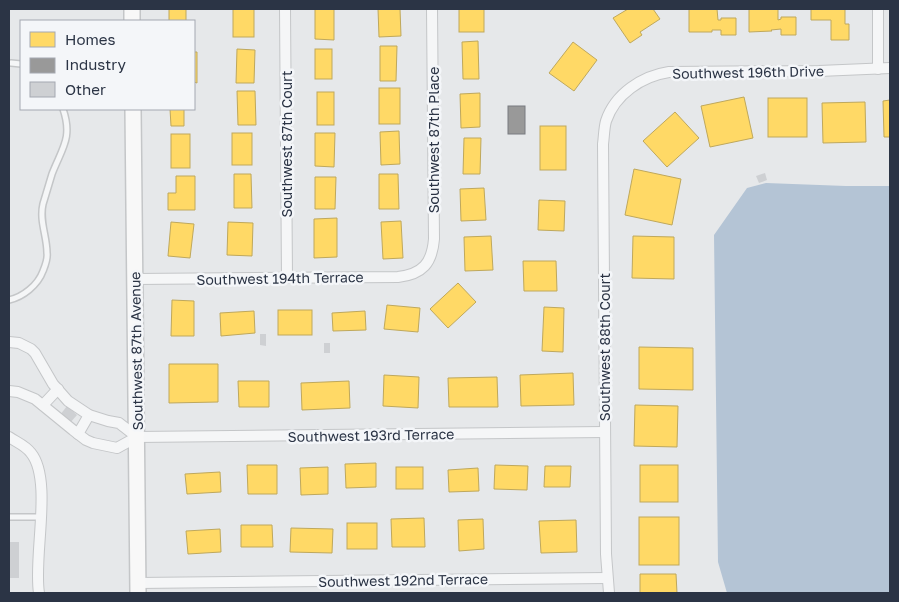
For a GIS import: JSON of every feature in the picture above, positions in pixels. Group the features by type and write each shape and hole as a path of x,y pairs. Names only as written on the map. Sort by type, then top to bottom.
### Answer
{"street":[{"name":"Southwest 87th Court","path":"285,9 287,278"},
{"name":"Southwest 87th Place","path":"423,268 430,259 434,246 432,9"},
{"path":"878,9 878,69"},
{"name":"Southwest 196th Drive","path":"616,103 629,89 638,83 648,77 664,73 890,68"},
{"name":"Southwest 88th Court","path":"609,593 607,578 605,432 603,144 606,122 616,103"},
{"name":"Southwest 87th Avenue","path":"133,110 138,588"},
{"name":"Southwest 194th Terrace","path":"135,279 398,277 412,274 423,268"},
{"path":"9,342 19,343 31,348 53,384 68,400 89,415 108,421 119,422 137,437 117,448 93,443 78,434 35,399 18,392 9,391"},
{"path":"43,405 58,389"},
{"path":"78,434 89,415"},
{"name":"Southwest 193rd Terrace","path":"137,437 605,432"},
{"path":"9,437 27,449 36,460 38,469 41,487 39,593"},
{"name":"Southwest 192nd Terrace","path":"138,588 607,578"}],"lane":[{"path":"11,62 20,64"},
{"path":"9,300 18,297 31,288 41,276 48,254 42,211 52,174 66,142 67,129 63,110"},
{"path":"9,517 40,516"}],"water":[{"path":"766,183 890,186 890,593 727,593 718,562 714,235 747,188"}],"building: Homes":[{"path":"169,9 186,9 186,20 169,20"},
{"path":"233,9 254,9 254,37 233,37"},
{"path":"315,9 334,9 334,40 315,39"},
{"path":"378,9 400,9 401,36 379,37"},
{"path":"459,9 484,9 484,32 459,32"},
{"path":"628,9 653,9 660,19 640,32 642,35 630,43 613,18"},
{"path":"689,9 717,9 718,20 721,20 721,18 736,18 736,35 721,35 721,30 689,32"},
{"path":"749,9 778,9 778,20 781,17 796,17 796,35 781,35 781,29 749,32"},
{"path":"811,9 845,9 845,24 849,24 849,40 831,40 831,20 811,20"},
{"path":"478,41 479,79 463,79 462,42"},
{"path":"573,42 597,60 574,91 549,73"},
{"path":"380,46 397,46 396,81 380,81"},
{"path":"237,49 255,50 254,83 236,83"},
{"path":"315,49 332,49 332,79 315,79"},
{"path":"195,52 197,52 197,83 195,82"},
{"path":"379,88 400,88 400,124 379,124"},
{"path":"237,91 255,91 256,125 238,125"},
{"path":"317,92 334,92 334,125 317,125"},
{"path":"480,93 480,127 461,128 460,94"},
{"path":"744,97 753,138 710,147 701,106"},
{"path":"768,98 807,98 807,137 768,137"},
{"path":"890,100 890,137 884,137 883,101"},
{"path":"865,102 866,142 823,143 822,103"},
{"path":"170,110 184,110 184,126 171,126"},
{"path":"675,112 699,138 667,167 643,141"},
{"path":"540,126 566,126 566,170 540,170"},
{"path":"399,131 400,164 381,165 380,132"},
{"path":"232,133 252,133 252,165 232,165"},
{"path":"315,133 335,133 334,167 315,166"},
{"path":"171,134 190,134 190,168 171,168"},
{"path":"464,138 481,138 480,174 463,174"},
{"path":"634,169 681,179 672,225 625,215"},
{"path":"234,174 251,174 252,208 234,208"},
{"path":"379,174 398,174 399,209 379,209"},
{"path":"176,176 195,176 195,210 168,210 168,193 176,193"},
{"path":"315,177 336,177 335,209 315,209"},
{"path":"484,188 486,220 461,221 460,189"},
{"path":"539,200 565,201 564,231 538,230"},
{"path":"337,218 337,257 314,258 314,219"},
{"path":"401,221 403,258 383,259 381,222"},
{"path":"171,222 194,224 190,258 168,256"},
{"path":"228,222 253,223 252,256 227,255"},
{"path":"491,236 493,270 465,271 464,237"},
{"path":"633,236 674,237 674,279 632,278"},
{"path":"523,261 556,261 557,291 524,291"},
{"path":"458,283 476,302 448,328 430,309"},
{"path":"172,300 194,301 194,336 171,336"},
{"path":"387,305 420,308 418,332 384,329"},
{"path":"544,307 564,308 563,352 542,351"},
{"path":"278,310 312,310 312,335 278,335"},
{"path":"254,311 255,333 221,336 220,313"},
{"path":"365,311 366,330 333,331 332,313"},
{"path":"639,347 693,348 693,390 639,389"},
{"path":"169,364 218,364 218,402 169,403"},
{"path":"573,373 574,405 521,406 520,375"},
{"path":"384,375 419,377 418,408 383,406"},
{"path":"497,377 498,407 449,407 448,378"},
{"path":"238,381 269,381 269,407 239,407"},
{"path":"349,381 350,408 302,410 301,383"},
{"path":"635,405 678,406 677,447 634,446"},
{"path":"376,463 376,487 346,488 345,464"},
{"path":"247,465 277,465 277,494 248,494"},
{"path":"495,465 528,466 527,490 494,489"},
{"path":"640,465 678,465 678,502 640,502"},
{"path":"545,466 571,466 570,487 544,487"},
{"path":"328,467 328,494 301,495 300,468"},
{"path":"396,467 423,467 423,489 396,489"},
{"path":"478,468 479,491 449,492 448,470"},
{"path":"220,472 221,492 187,494 185,474"},
{"path":"639,517 679,517 679,565 639,565"},
{"path":"424,518 425,547 392,547 391,519"},
{"path":"483,519 484,549 459,551 458,520"},
{"path":"576,520 577,552 541,553 539,521"},
{"path":"347,523 377,523 377,549 347,549"},
{"path":"241,525 272,525 273,547 241,547"},
{"path":"291,528 333,529 332,553 290,552"},
{"path":"220,529 221,552 188,554 186,531"},
{"path":"640,574 676,574 677,593 640,593"}],"building: Industry":[{"path":"508,106 525,106 525,134 508,134"}],"building: Other":[{"path":"765,173 767,180 759,183 756,176"},
{"path":"260,334 266,334 266,346 260,345"},
{"path":"324,343 330,343 330,353 324,353"},
{"path":"67,406 77,415 69,424 60,415"},
{"path":"9,542 19,542 19,578 9,578"}]}
